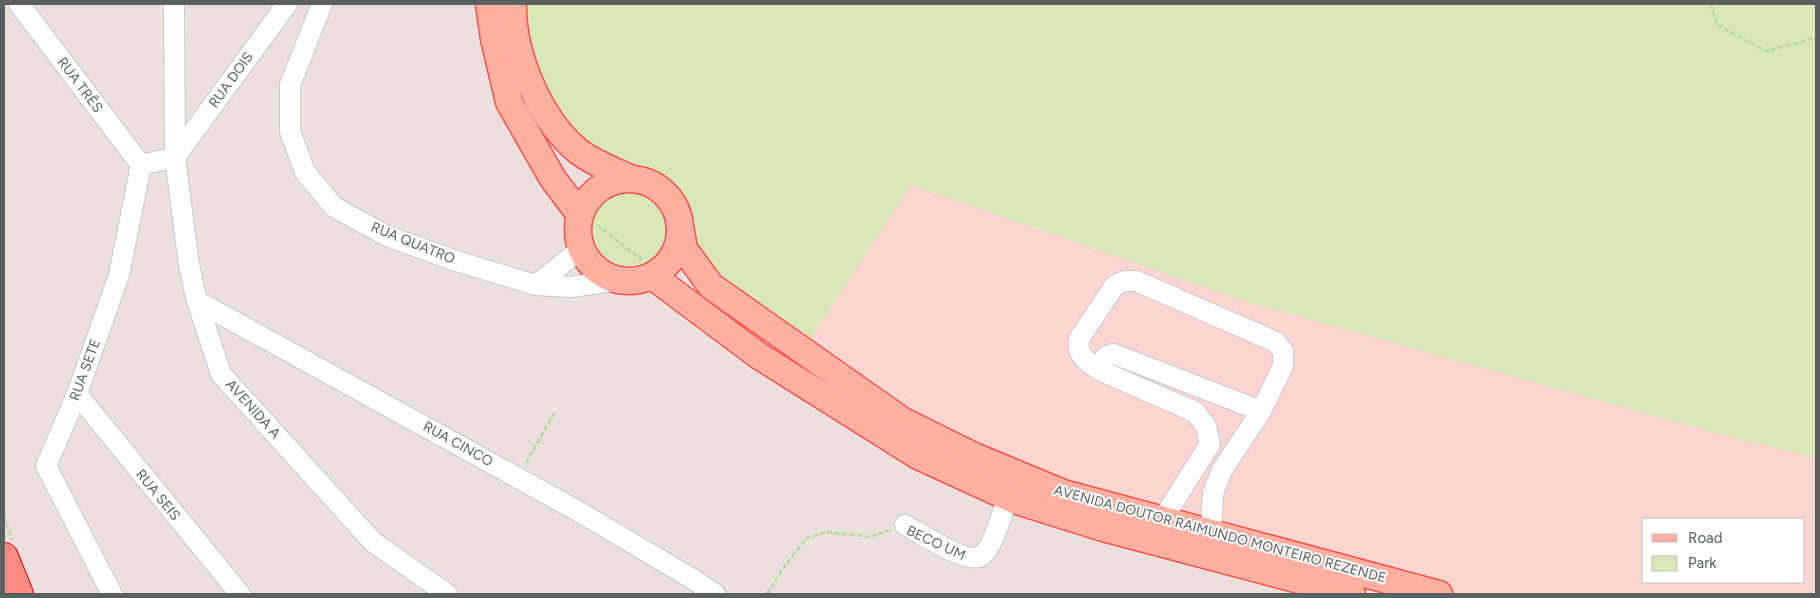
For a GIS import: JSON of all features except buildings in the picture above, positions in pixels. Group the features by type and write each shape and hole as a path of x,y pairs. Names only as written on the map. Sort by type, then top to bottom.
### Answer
{"highway":[{"path":"4,556 19,594"}],"main road":[{"path":"489,4 494,39 509,102 553,179 581,213"},
{"name":"AVENIDA DOUTOR RAIMUNDO MONTEIRO REZENDE","path":"513,4 518,50 551,123 578,152 632,179 648,183 663,192 673,204 679,220 684,249 711,286 904,421 974,456 1063,493 1439,594"},
{"path":"632,179 615,181 600,188 587,201 581,213 578,232 582,249 590,263 603,274 619,280 636,280 655,274 669,262 676,249 680,235 679,220"},
{"name":"AVENIDA DOUTOR RAIMUNDO MONTEIRO REZENDE","path":"655,274 760,356 918,456 1008,497 1103,528 1352,594"}],"street":[{"name":"RUA TRÊS","path":"20,4 141,165"},
{"path":"141,165 175,157 174,4"},
{"name":"RUA DOIS","path":"175,157 287,4"},
{"name":"RUA QUATRO","path":"322,4 290,85 290,131 305,172 334,207 387,236 456,261 536,286 571,287 619,280"},
{"name":"AVENIDA A","path":"175,157 189,265 197,301 221,374 373,542 447,594"},
{"name":"RUA SETE","path":"112,594 46,466 77,394 119,275 141,165"},
{"path":"536,286 582,249"},
{"path":"1162,520 1210,444 1206,426 1195,412 1099,370 1080,356 1077,348 1079,339 1115,285 1126,281 1136,281 1276,342 1283,351 1283,366 1261,411 1222,470 1214,493 1211,534"},
{"name":"RUA CINCO","path":"197,301 518,478 691,578 715,594"},
{"path":"1099,370 1104,357 1114,354 1261,411"},
{"name":"RUA SEIS","path":"77,394 240,594"},
{"name":"BECO UM","path":"906,525 968,559 982,556 990,546 1008,497"}],"path":[{"path":"1710,4 1717,25 1766,51 1816,38"},
{"path":"581,213 655,274"},
{"path":"518,478 555,412"},
{"name":"BECO UM","path":"767,594 786,564 807,538 826,532 870,537 906,525"}],"shaded area":[{"path":"911,185 1244,301 1719,434 1816,458 1816,594 1429,594 1160,513 998,457 919,417 806,346"}],"green space":[{"path":"519,4 1816,4 1816,458 1719,434 1244,301 911,185 806,346 707,276 684,229 679,201 663,180 636,163 579,144 543,97"},
{"path":"629,186 645,189 659,198 668,212 671,228 668,244 659,258 645,267 629,270 613,267 599,258 590,244 587,228 590,212 599,198 613,189"}]}
